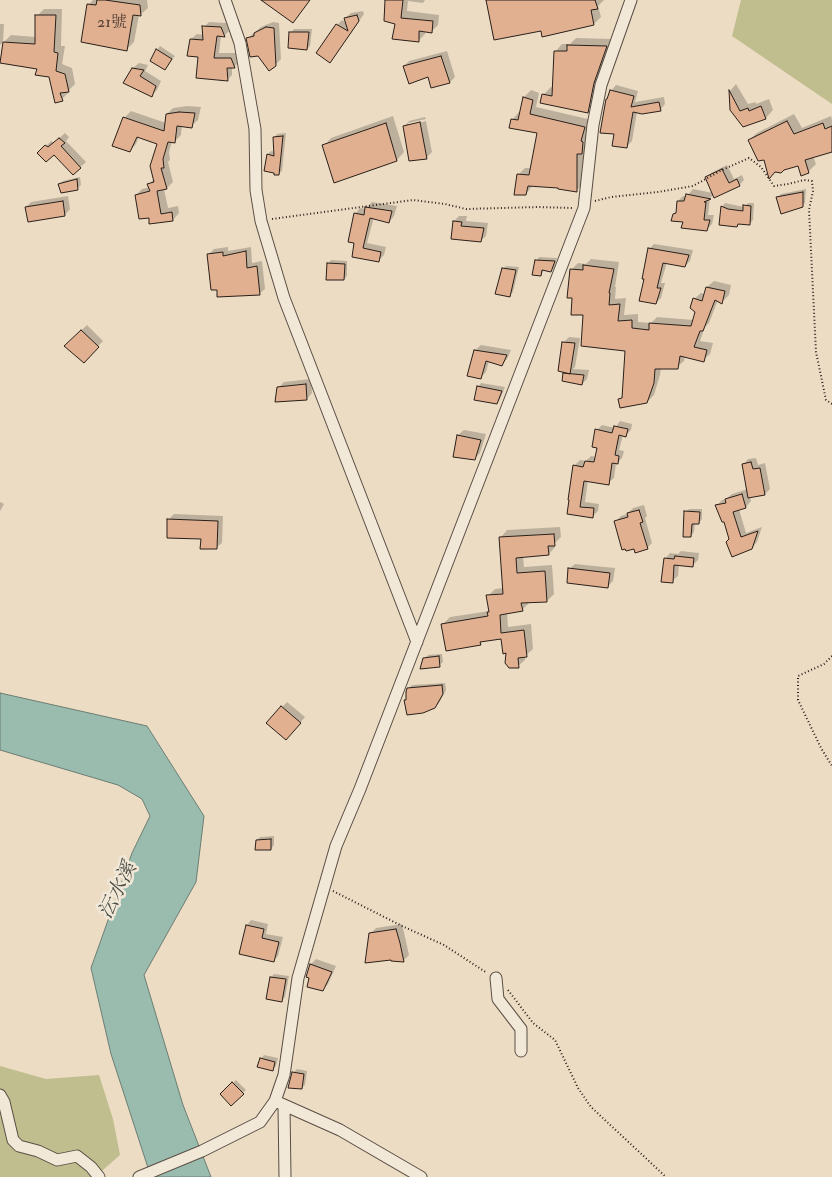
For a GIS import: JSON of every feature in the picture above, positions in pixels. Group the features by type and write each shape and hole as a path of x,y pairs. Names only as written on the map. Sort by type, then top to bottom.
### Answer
{"street":[{"path":"225,0 240,43 255,129 256,190 261,221 284,298 417,642"},
{"path":"285,1177 280,1104 298,978 336,846 360,790 584,208 592,125 601,85 631,0"},
{"path":"496,978 498,999 521,1029 521,1051"},
{"path":"0,1095 4,1102 12,1140 19,1146 38,1151 57,1160 76,1156 91,1167 99,1177"},
{"path":"140,1177 202,1151 260,1122 280,1104"},
{"path":"280,1104 340,1130 421,1177"}],"path":[{"path":"261,221 413,200 466,209 584,208 597,200 611,197 693,186 749,158 761,167 774,186 804,180 812,181 813,191 809,210 816,352 826,400 832,404"},
{"path":"832,656 824,664 798,676 798,700 821,748 832,766"}],"shaded area":[{"path":"741,0 832,0 832,104 732,36"},
{"path":"0,1066 46,1079 99,1075 113,1119 120,1155 95,1177 0,1177"}],"water":[{"name":"沄水溪","path":"0,693 147,726 204,816 196,882 144,975 183,1105 211,1177 151,1177 111,1054 91,968 132,853 150,816 142,799 118,785 0,750"}],"building":[{"path":"97,0 140,5 141,16 133,15 127,51 81,42 87,4 96,5"},
{"path":"261,0 310,0 293,23"},
{"path":"385,0 403,0 401,18 433,21 432,33 419,31 419,42 392,39 395,24 384,21"},
{"path":"486,0 595,0 598,9 591,10 594,25 542,37 541,31 494,40"},
{"path":"35,15 56,15 54,52 58,53 56,71 65,74 69,92 60,93 63,101 55,103 49,77 35,75 37,69 0,63 3,42 35,44"},
{"path":"357,15 359,21 330,63 316,53 336,24 348,31 344,18"},
{"path":"202,26 221,27 225,37 217,36 214,58 231,58 235,68 227,68 228,81 196,78 198,57 187,56 190,39 203,40"},
{"path":"266,27 274,28 276,66 269,71 258,56 250,57 246,38 254,36 254,33"},
{"path":"289,32 309,32 307,50 288,48"},
{"path":"567,45 607,46 594,83 588,113 540,103 542,94 552,96 554,51 567,51"},
{"path":"156,49 172,59 165,70 150,61"},
{"path":"441,56 450,83 431,88 428,77 409,84 403,66"},
{"path":"132,68 144,70 140,76 156,86 152,97 123,83"},
{"path":"610,90 634,96 631,107 659,102 661,111 642,114 633,112 627,148 612,146 614,134 600,133 606,99"},
{"path":"729,90 740,111 748,108 749,111 761,106 766,119 743,127 730,110"},
{"path":"523,97 533,100 530,114 585,127 581,141 583,142 582,154 577,154 577,192 558,188 528,186 526,195 514,195 517,174 529,175 537,133 509,128 511,119 518,120"},
{"path":"179,112 195,113 192,128 177,126 175,143 168,142 163,159 164,168 161,168 167,189 157,191 161,214 172,212 173,221 149,224 149,218 139,219 135,195 150,191 147,184 154,182 150,166 157,144 137,137 130,152 112,146 123,117 164,131 166,114"},
{"path":"787,121 794,134 823,123 825,129 832,126 832,152 805,160 809,173 801,176 798,166 784,170 781,173 775,172 769,179 764,160 758,161 748,140"},
{"path":"420,122 427,159 409,161 403,126"},
{"path":"386,123 397,161 334,183 322,145"},
{"path":"283,136 279,175 274,175 274,173 264,171 267,154 274,156 273,137"},
{"path":"59,138 65,143 61,146 81,168 73,175 54,155 46,162 37,153 45,145 48,147"},
{"path":"722,169 729,183 737,179 740,186 714,198 705,177"},
{"path":"77,179 78,190 61,193 58,184"},
{"path":"803,192 803,207 781,214 776,197"},
{"path":"686,194 711,199 704,202 706,202 704,220 710,220 707,231 681,228 683,222 671,221 673,214 676,213 677,201 684,201"},
{"path":"63,201 65,216 28,222 25,207"},
{"path":"743,205 751,206 750,225 738,224 737,227 719,225 721,206 743,211"},
{"path":"365,207 392,211 389,223 370,218 363,248 381,252 379,262 352,257 354,243 348,242 354,213 364,215"},
{"path":"453,221 462,222 461,226 484,228 481,242 451,239"},
{"path":"648,248 689,255 685,267 663,263 657,288 661,288 656,304 639,301"},
{"path":"246,251 247,268 257,266 260,295 217,297 217,290 211,290 207,254 223,252 223,256"},
{"path":"535,260 555,261 551,272 542,270 541,276 532,275"},
{"path":"327,263 345,264 344,280 326,280"},
{"path":"583,265 614,269 609,293 609,305 620,304 618,321 632,320 632,328 649,330 649,323 691,326 695,312 690,308 693,298 702,301 706,287 725,291 722,304 715,300 703,331 700,331 694,347 707,350 704,362 680,356 678,369 655,369 654,383 647,403 620,408 618,399 622,398 625,351 581,346 583,315 571,315 572,298 567,298 570,269 583,270"},
{"path":"502,268 516,270 510,297 495,294"},
{"path":"81,330 99,347 84,363 64,346"},
{"path":"562,342 575,343 570,374 558,371"},
{"path":"474,350 507,355 502,366 486,361 481,379 467,376"},
{"path":"563,373 584,375 582,385 562,381"},
{"path":"306,384 307,400 275,402 277,387"},
{"path":"477,386 502,391 497,404 474,400"},
{"path":"614,426 628,429 626,437 619,435 615,455 619,456 618,464 612,463 609,485 584,481 580,507 594,508 593,518 567,514 573,465 583,467 585,461 594,462 597,448 592,447 595,429 612,433"},
{"path":"457,435 481,440 475,460 453,457"},
{"path":"751,462 753,469 760,468 765,495 748,498 742,464"},
{"path":"742,494 746,508 733,512 741,537 758,531 752,549 732,557 726,542 729,539 724,522 722,522 715,505 726,503 725,499"},
{"path":"639,510 643,522 640,523 648,549 635,553 634,549 622,550 614,521 628,517 627,513"},
{"path":"684,511 700,512 699,524 692,524 691,537 683,537"},
{"path":"167,519 218,521 217,549 200,549 201,539 167,538"},
{"path":"554,534 555,546 548,546 549,555 516,558 517,573 545,571 547,602 521,603 523,611 500,615 501,633 524,630 527,657 518,658 519,668 509,668 505,663 506,653 503,654 501,639 480,642 481,645 446,651 441,624 488,616 486,595 503,594 499,537"},
{"path":"675,556 694,558 693,567 674,565 673,583 661,582 664,558 674,559"},
{"path":"568,568 610,573 608,588 567,583"},
{"path":"439,656 440,667 420,669 423,658"},
{"path":"442,685 443,694 435,708 423,713 407,715 404,700 406,700 407,688"},
{"path":"281,706 301,723 286,740 266,723"},
{"path":"271,839 271,850 255,850 256,840"},
{"path":"246,925 264,929 262,938 279,942 274,962 239,954"},
{"path":"396,929 404,962 391,960 365,963 369,933"},
{"path":"310,964 332,972 323,991 307,987 309,978 306,977"},
{"path":"270,977 286,979 282,1002 266,999"},
{"path":"260,1058 275,1062 273,1071 257,1067"},
{"path":"292,1072 304,1074 302,1089 288,1088"},
{"path":"232,1082 244,1094 231,1106 220,1094"}]}
